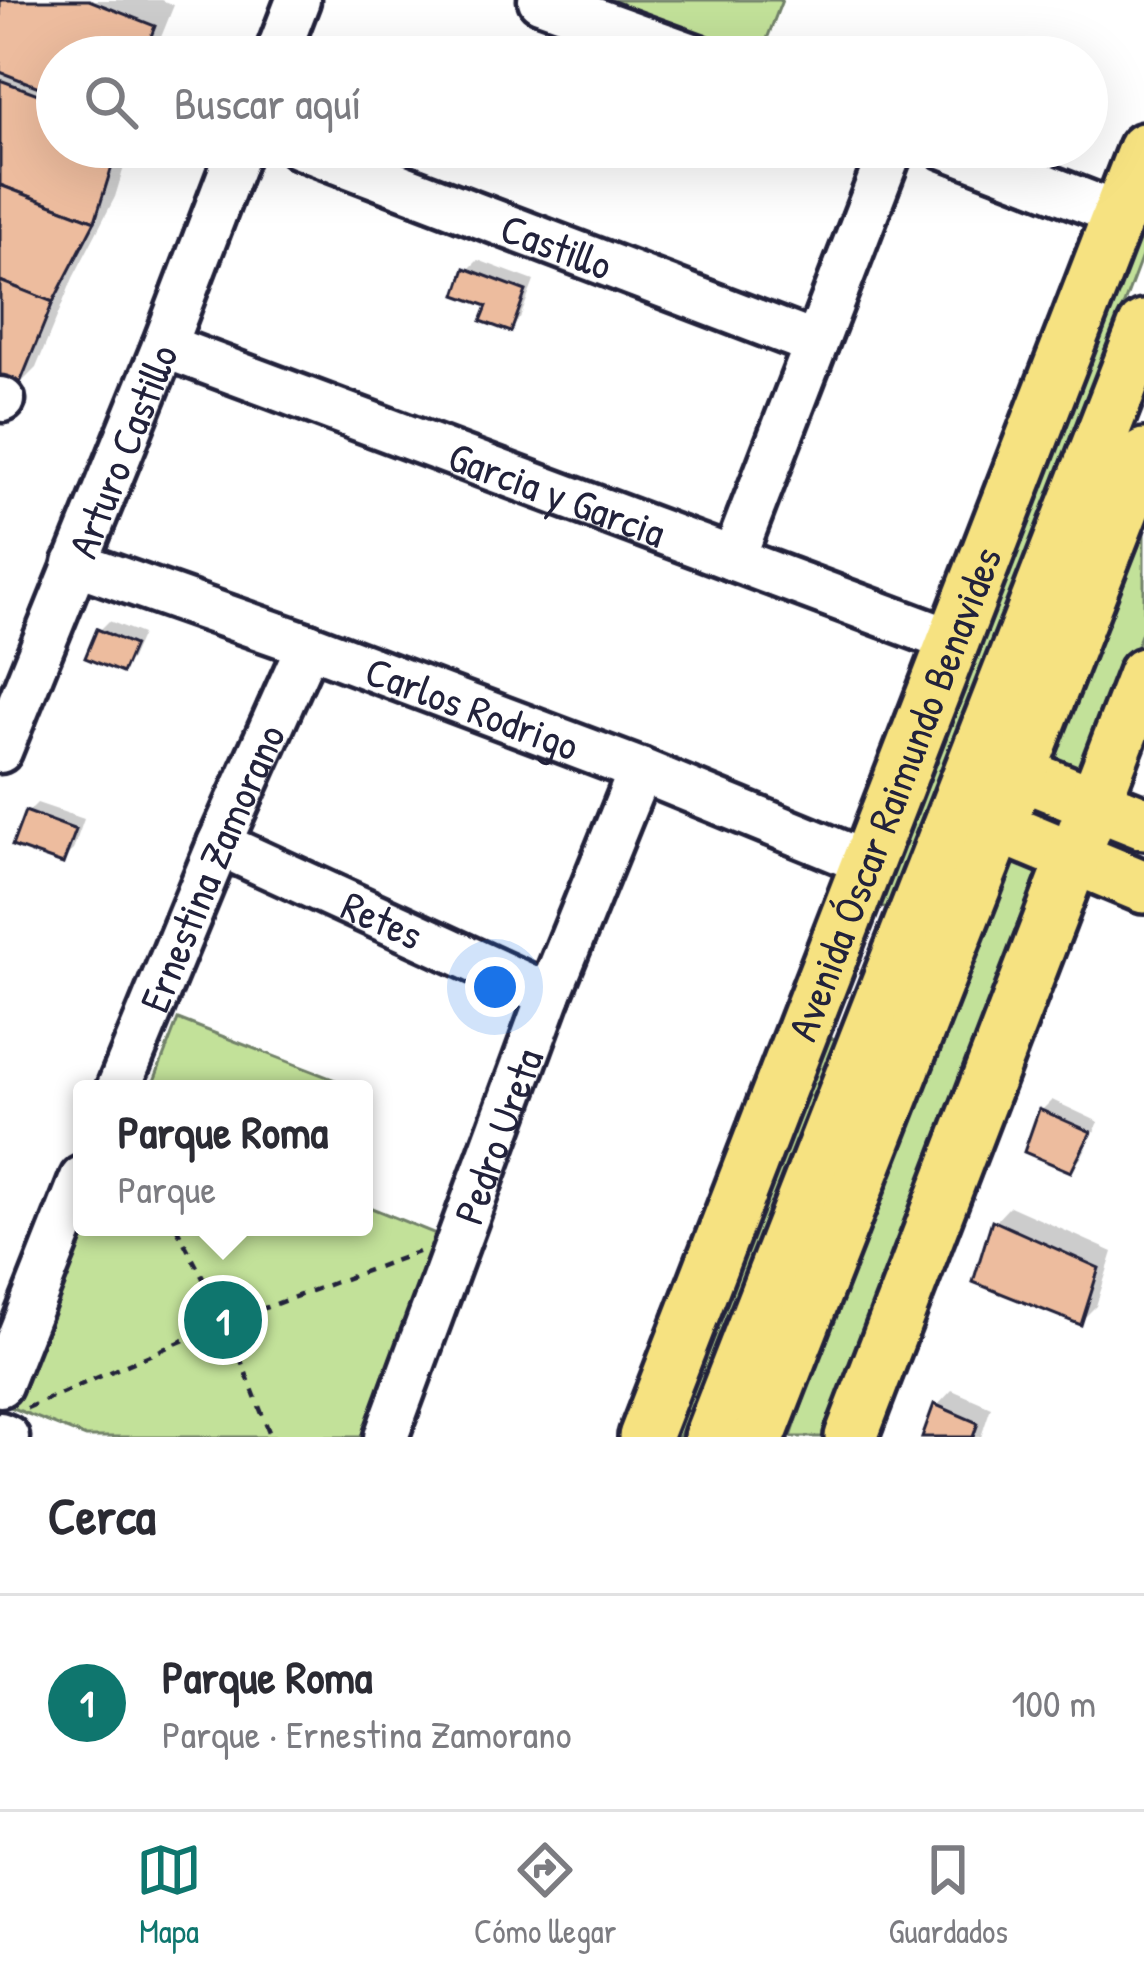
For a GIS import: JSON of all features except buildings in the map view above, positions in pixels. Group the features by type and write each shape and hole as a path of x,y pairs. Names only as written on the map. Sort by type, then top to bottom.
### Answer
{"main road":[{"name":"Avenida Óscar Raimundo Benavides","path":"645,1437 1144,149"},
{"name":"Avenida Óscar Raimundo Benavides","path":"710,1437 1144,327"},
{"path":"759,1437 1144,455"},
{"path":"851,1437 1144,674"},
{"path":"1021,774 1144,823"},
{"path":"1000,827 1144,887"},
{"path":"781,1437 806,1315"},
{"path":"701,1437 742,1357"}],"street":[{"path":"284,36 298,0"},
{"path":"540,0 640,36"},
{"name":"Arturo Castillo","path":"0,751 232,168"},
{"name":"Castillo","path":"354,168 816,344"},
{"path":"733,559 884,168"},
{"path":"999,168 1118,214"},
{"name":"Garcia y Garcia","path":"164,346 950,640"},
{"name":"Carlos Rodrigo","path":"75,563 640,770 867,863"},
{"name":"Ernestina Zamorano","path":"122,1080 308,645"},
{"name":"Pedro Ureta","path":"386,1437 549,995 640,770"},
{"name":"Retes","path":"219,844 549,995"},
{"path":"7,1417 73,1207"}],"path":[{"path":"181,1236 226,1322 271,1437"},
{"path":"7,1417 226,1322 458,1238"}],"green space":[{"path":"603,0 782,0 768,36 702,36"},
{"path":"1144,189 1144,251 894,911 868,901"},
{"path":"1144,516 1144,627 1088,773 1045,763"},
{"path":"1013,852 1046,868 826,1437 791,1437 893,1137"},
{"path":"178,1019 335,1080 154,1080"},
{"path":"813,1035 847,1041 741,1320 679,1437 661,1437"},
{"path":"373,1209 441,1236 361,1437 86,1437 5,1405 78,1236 373,1236"}],"place":[{"name":"Parque Roma","path":"223,1320"}]}
